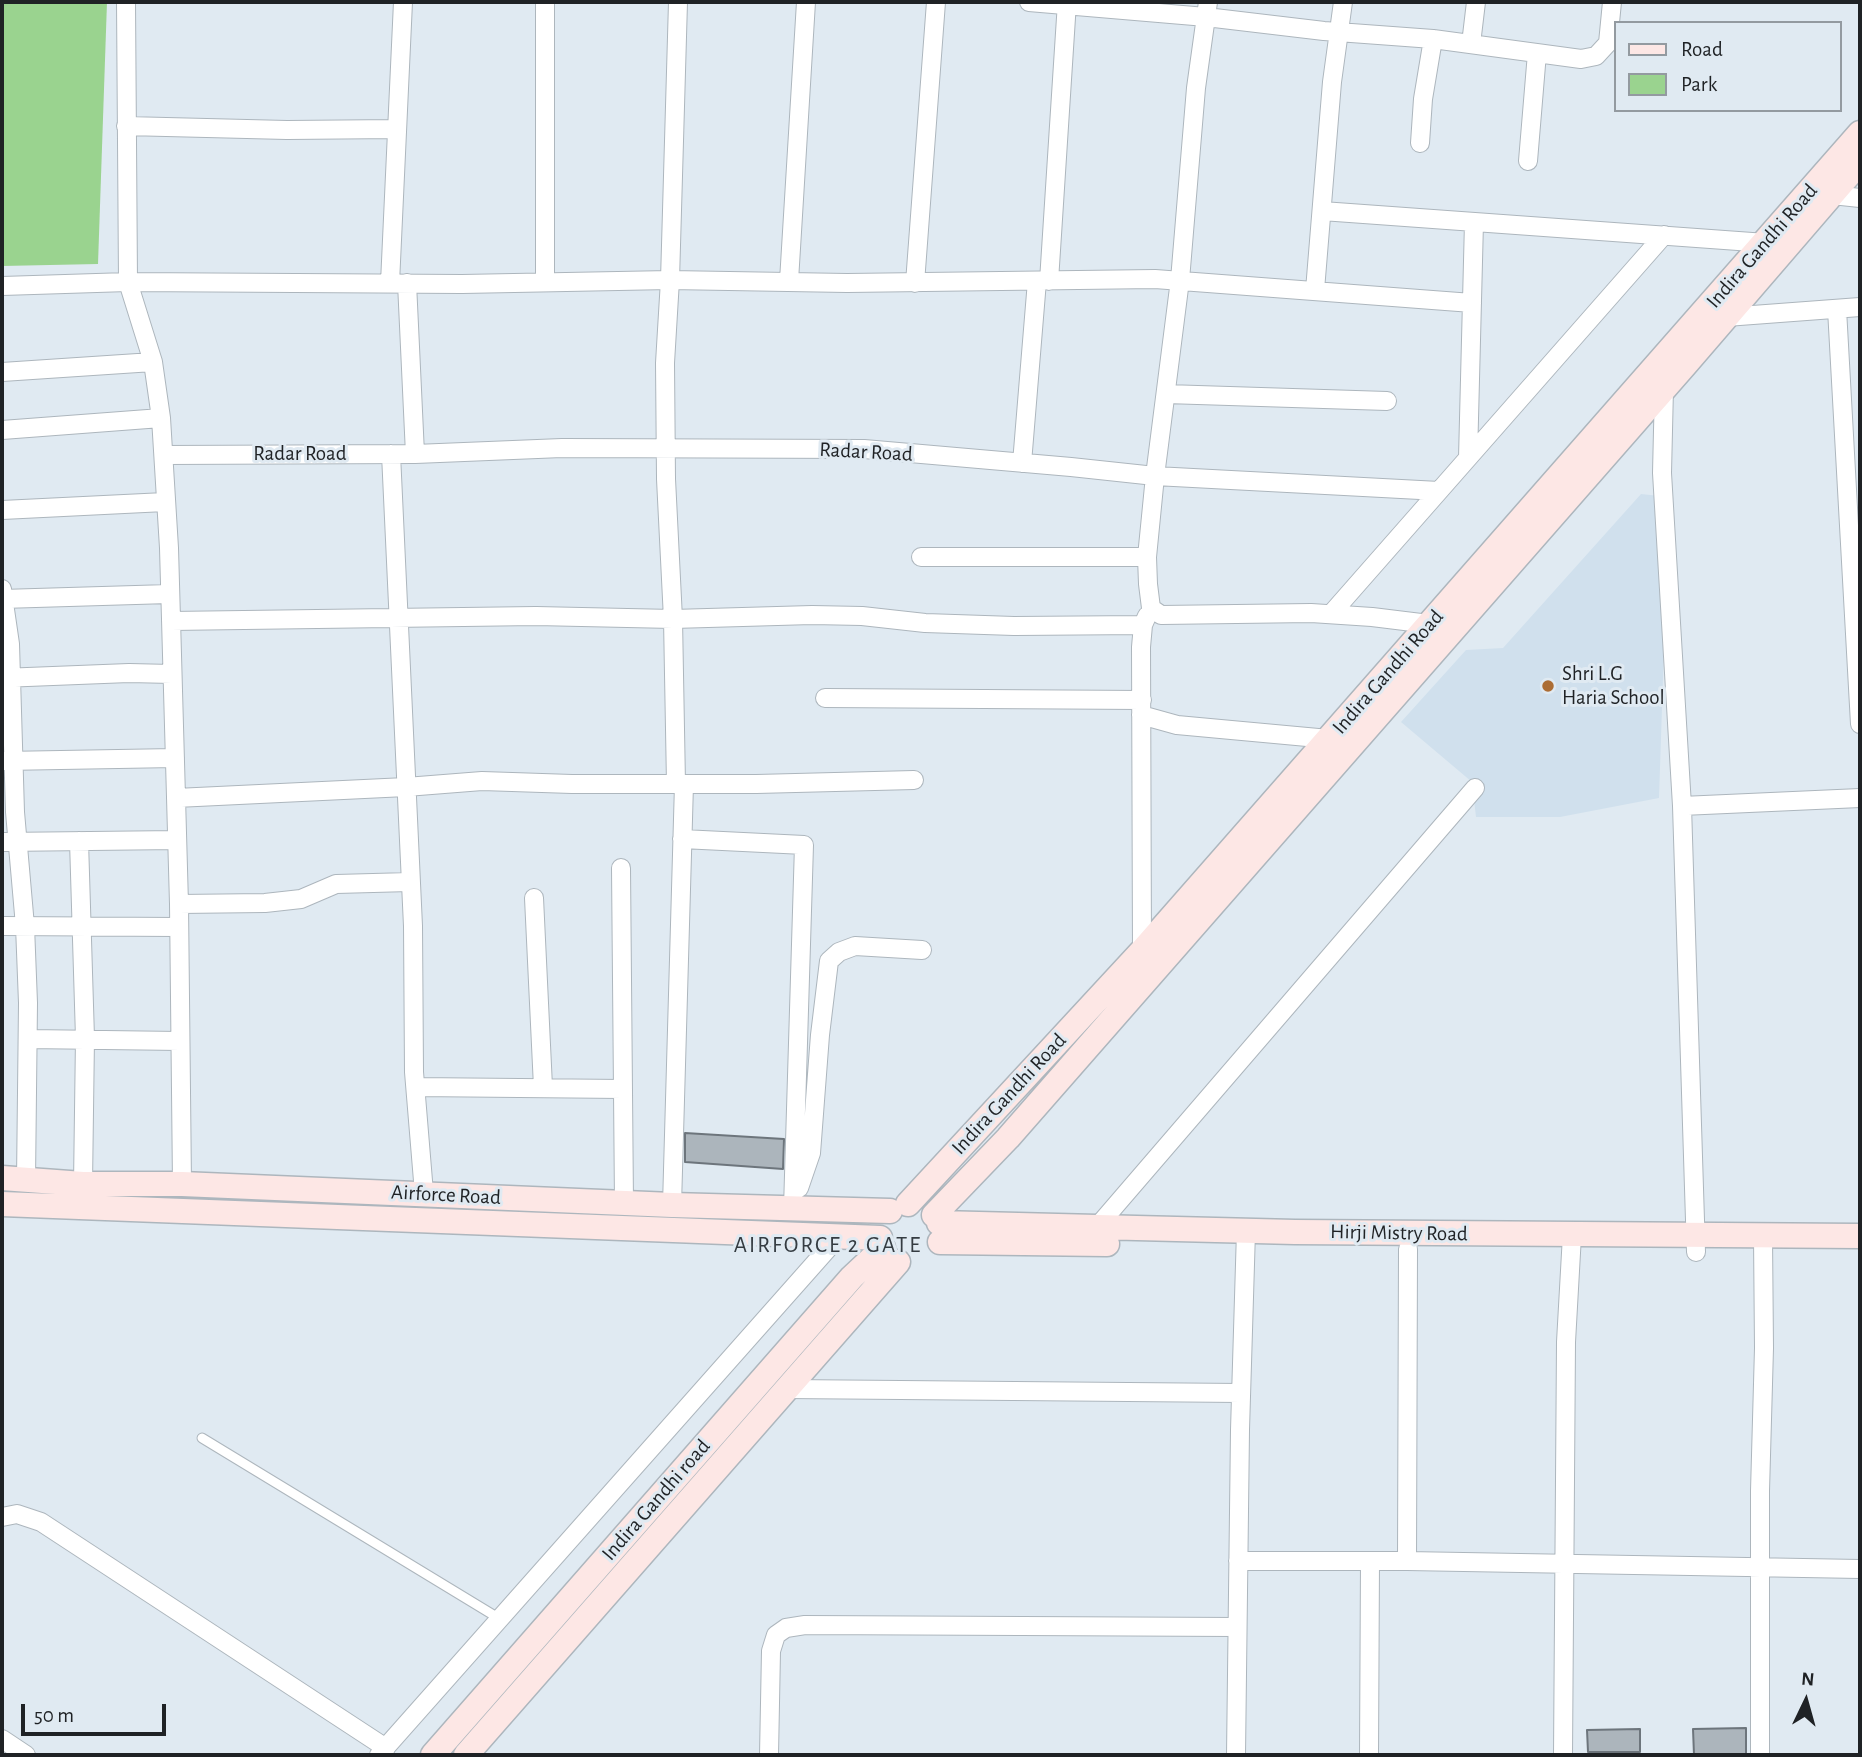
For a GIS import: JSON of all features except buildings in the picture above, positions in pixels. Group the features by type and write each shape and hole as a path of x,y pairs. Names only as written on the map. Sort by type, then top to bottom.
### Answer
{"main road":[{"name":"Indira Gandhi Road","path":"899,1207 1142,951 1429,624 1656,381 1726,317 1820,194 1860,133"},
{"name":"Indira Gandhi Road","path":"915,1244 1656,381 1698,318 1766,243 1860,162"},
{"path":"1698,318 1726,317"},
{"name":"Airforce Road","path":"14,1179 83,1184 182,1184 672,1205 899,1207"},
{"name":"Airforce Road","path":"2,1204 839,1236 915,1244"},
{"path":"918,1205 915,1244 884,1218 899,1207 918,1205"},
{"name":"Hirji Mistry Road","path":"915,1244 1097,1227 1245,1240 1408,1249 1571,1243"},
{"name":"Hirji Mistry Road","path":"1763,1245 1860,1236"},
{"name":"Hirji Mistry Road","path":"915,1244 1245,1240 1763,1245 1860,1252"},
{"name":"Indira Gandhi road","path":"466,1755 915,1244"},
{"name":"Indira Gandhi road","path":"433,1755 852,1277 915,1244"}],"street":[{"path":"126,2 128,282 153,362 164,455 179,904 182,1184"},
{"path":"403,2 396,129 399,283 415,454"},
{"path":"545,2 545,282"},
{"path":"672,1205 682,839 665,363 678,2"},
{"path":"789,281 806,2"},
{"path":"915,283 936,2"},
{"path":"1029,2 1207,9 1338,32 1433,39 1581,59 1596,56 1608,43 1612,2"},
{"path":"1315,290 1343,2"},
{"path":"1471,44 1476,2"},
{"path":"1022,463 1043,281 1067,4"},
{"path":"1142,951 1143,625 1151,608 1147,558 1180,280 1196,88 1207,9"},
{"path":"1420,143 1423,99 1433,39"},
{"path":"1528,161 1537,52"},
{"path":"126,126 288,130 396,129"},
{"path":"1820,194 1860,198"},
{"path":"1322,211 1766,243"},
{"path":"1468,458 1474,222"},
{"path":"1331,614 1664,235"},
{"path":"2,286 128,282 915,283 1180,280 1472,303"},
{"path":"1726,317 1860,307"},
{"path":"1837,309 1853,475 1860,724"},
{"path":"2,372 153,362"},
{"path":"1656,381 1682,806 1696,1244"},
{"path":"1166,394 1387,401"},
{"path":"2,430 161,418"},
{"name":"Radar Road","path":"164,455 415,454 562,448 864,449 1155,476 1439,491"},
{"path":"391,454 416,1087 424,1194"},
{"path":"2,510 166,502"},
{"path":"921,557 1147,558"},
{"path":"2,589 10,644 6,678 10,842 25,926 28,1039 14,1179"},
{"path":"2,599 169,594"},
{"path":"1151,608 1161,615 1178,616 1331,614 1429,624"},
{"path":"171,621 536,616 673,619 812,615 1014,626 1143,625"},
{"path":"6,678 172,674"},
{"path":"825,698 1141,707 1177,725 1329,739"},
{"path":"8,760 175,758"},
{"path":"176,798 406,787 482,780 680,784 914,780"},
{"path":"1097,1227 1475,788"},
{"path":"1682,806 1860,798"},
{"path":"682,839 804,845 793,1208"},
{"path":"10,842 177,840"},
{"path":"79,841 85,1038 83,1184"},
{"path":"621,868 624,1203"},
{"path":"179,904 265,903 301,899 336,884 410,882"},
{"path":"534,898 542,1087"},
{"path":"2,926 178,927"},
{"path":"793,1208 811,1153 829,961 839,952 855,946 922,950"},
{"path":"28,1039 180,1041"},
{"path":"416,1087 623,1089"},
{"path":"2,1517 16,1514 41,1522 383,1751 839,1236"},
{"path":"1236,1755 1245,1240"},
{"path":"1563,1755 1566,1342 1571,1243"},
{"path":"1760,1755 1763,1245"},
{"path":"1407,1561 1408,1249"},
{"path":"787,1389 1241,1393"},
{"path":"1238,1561 1407,1561 1860,1569"},
{"path":"1369,1755 1370,1561"},
{"path":"769,1755 771,1651 776,1635 786,1628 805,1625 1237,1627"},
{"path":"2,1739 26,1755"}],"lane":[{"path":"202,1438 500,1619"}],"shaded area":[{"name":"Shri L.G Haria School","path":"1641,494 1669,497 1659,798 1560,817 1476,817 1472,782 1401,722 1466,650 1503,648"}],"green space":[{"path":"2,2 107,2 98,264 2,266"}],"place":[{"name":"Shri L.G Haria School","path":"1548,686"}],"district":[{"name":"AIRFORCE 2 GATE","path":"828,1245"}]}
